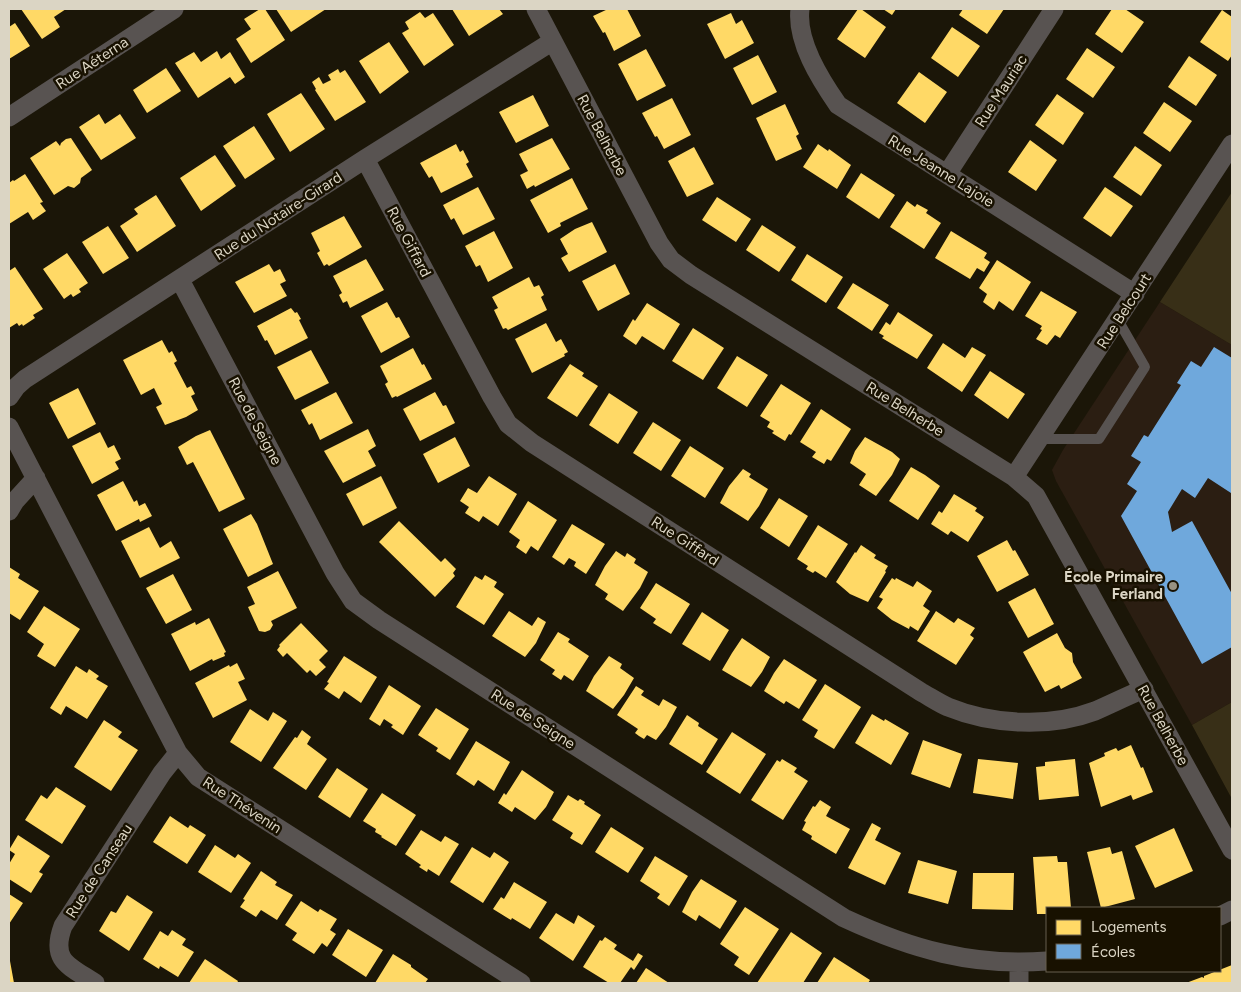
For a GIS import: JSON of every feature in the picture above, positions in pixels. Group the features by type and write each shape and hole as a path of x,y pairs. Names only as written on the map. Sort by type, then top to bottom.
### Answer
{"street":[{"name":"Rue Aéterna","path":"9,117 174,9"},
{"name":"Rue Belherbe","path":"536,9 658,243 672,260 691,275 1014,477 1036,496 1232,850"},
{"name":"Rue Jeanne Lajoie","path":"800,9 800,31 804,44 829,92 838,105 849,114 1135,294"},
{"name":"Rue Mauriac","path":"947,174 1054,9"},
{"name":"Rue du Notaire-Girard","path":"9,397 16,387 26,379 365,159 553,41"},
{"name":"Rue Belcourt","path":"1014,477 1232,144"},
{"name":"Rue Giffard","path":"365,159 492,397 508,424 532,443 947,707 1006,721 1049,721 1094,711 1144,689"},
{"name":"Rue de Seigne","path":"180,280 335,573 353,601 379,620 844,918 896,940 926,950 988,961 1019,964 1046,961"},
{"name":"Rue Thévenin","path":"9,427 178,754 198,777 521,983"},
{"path":"9,511 36,478"},
{"name":"Rue de Canseau","path":"95,983 69,967 62,959 58,948 59,937 63,926 162,773 178,754"},
{"path":"1019,964 1019,983"}],"lane":[{"path":"1040,439 1099,439 1146,367 1118,320"}],"shaded area":[{"path":"1232,192 1232,345 1160,302"},
{"name":"École Primaire Ferland","path":"1160,302 1232,345 1232,702 1192,725 1056,481 1052,470 1063,450"},
{"path":"1232,702 1232,799 1192,725"}],"building: Logements":[{"path":"21,9 66,9 54,17 60,27 42,39"},
{"path":"260,9 265,9 285,40 251,63 236,39 251,29 244,19"},
{"path":"276,9 326,9 291,32"},
{"path":"452,9 499,9 503,14 469,36"},
{"path":"608,9 627,9 641,36 614,51 605,32 603,33 593,16"},
{"path":"858,9 861,9 886,27 865,58 837,39"},
{"path":"883,9 896,9 892,15"},
{"path":"963,9 1004,9 987,34 959,15"},
{"path":"1112,9 1125,9 1144,22 1122,53 1095,34"},
{"path":"1222,10 1232,17 1232,55 1228,61 1200,42"},
{"path":"420,12 425,18 433,13 454,45 424,66 402,33 409,29 405,22"},
{"path":"731,13 736,24 742,20 754,43 725,59 707,24"},
{"path":"15,23 30,46 9,59 9,27"},
{"path":"952,27 980,46 958,77 931,58"},
{"path":"389,42 409,72 380,94 359,61"},
{"path":"1087,48 1115,67 1093,98 1066,79"},
{"path":"646,49 666,86 637,101 618,64"},
{"path":"217,51 221,59 230,52 245,77 235,84 230,77 198,98 175,63 194,52 201,62"},
{"path":"758,55 777,92 752,105 733,68"},
{"path":"1189,56 1217,75 1196,106 1168,87"},
{"path":"166,68 181,91 147,113 133,90"},
{"path":"338,69 340,73 345,70 366,102 335,121 312,82 319,77 323,84 331,80 328,75"},
{"path":"919,72 947,92 925,123 897,103"},
{"path":"301,93 325,129 290,152 267,114"},
{"path":"1057,94 1084,113 1063,145 1035,125"},
{"path":"533,95 549,126 516,143 499,112"},
{"path":"672,98 691,135 664,149 642,113"},
{"path":"1164,102 1192,121 1170,152 1143,133"},
{"path":"785,104 799,134 796,136 802,149 776,161 756,118"},
{"path":"99,114 105,124 120,114 136,138 101,160 79,127"},
{"path":"254,126 275,159 245,179 223,146"},
{"path":"71,138 92,170 81,178 80,183 74,188 68,186 54,195 30,158 56,141 60,146 66,139"},
{"path":"552,138 570,169 535,187 534,185 527,189 520,175 528,171 519,154"},
{"path":"1030,140 1057,160 1036,191 1008,172"},
{"path":"456,144 460,152 463,150 469,162 466,164 473,177 441,193 432,176 429,178 420,163"},
{"path":"818,144 828,151 829,149 851,165 837,189 803,167"},
{"path":"1135,146 1162,165 1141,196 1113,177"},
{"path":"694,147 714,184 687,197 668,161"},
{"path":"215,155 236,186 201,211 180,178"},
{"path":"861,173 895,195 879,219 846,197"},
{"path":"25,174 43,202 40,203 46,211 33,220 28,212 9,224 9,183"},
{"path":"572,178 588,209 560,223 561,226 548,233 530,200"},
{"path":"478,187 495,219 463,235 454,218 451,220 443,205"},
{"path":"1105,187 1133,206 1111,237 1083,218"},
{"path":"156,195 176,226 137,252 120,226 138,214 134,209"},
{"path":"717,197 751,219 736,242 702,220"},
{"path":"907,201 915,207 917,204 928,210 926,213 941,223 924,249 890,227"},
{"path":"344,216 362,247 329,266 327,264 324,266 317,253 320,251 311,233"},
{"path":"592,222 607,252 569,272 561,258 568,254 560,239 575,229"},
{"path":"762,225 796,247 779,272 746,250"},
{"path":"108,226 129,258 103,274 82,242"},
{"path":"494,231 513,268 488,282 480,265 476,267 465,246"},
{"path":"951,231 987,253 984,258 990,262 984,272 977,268 970,279 935,258"},
{"path":"67,253 88,283 79,289 81,292 73,297 71,294 64,299 43,269"},
{"path":"807,254 843,277 826,303 791,280"},
{"path":"366,259 384,290 350,308 347,301 343,303 339,295 342,293 333,276"},
{"path":"997,260 1031,282 1013,311 999,301 994,310 983,302 987,294 979,288"},
{"path":"269,264 274,272 280,269 286,281 280,284 287,296 254,313 235,282"},
{"path":"615,264 630,294 598,311 582,281"},
{"path":"15,267 43,309 33,315 35,318 23,326 22,324 19,326 17,323 9,328 9,271"},
{"path":"529,277 534,287 539,285 544,295 541,297 547,310 508,330 506,328 503,329 494,310 498,308 492,297"},
{"path":"853,283 889,305 872,331 837,308"},
{"path":"1041,291 1077,312 1060,338 1055,335 1047,345 1036,339 1042,330 1040,329 1042,326 1025,316"},
{"path":"387,302 396,318 399,317 410,337 381,353 361,316"},
{"path":"647,303 680,324 664,350 642,336 636,345 623,336 633,319 635,321"},
{"path":"291,308 295,313 297,312 301,319 299,320 308,338 275,355 257,326"},
{"path":"898,312 933,335 917,359 882,338 884,336 879,333 886,322 890,325"},
{"path":"546,323 556,342 561,339 568,352 564,354 565,356 532,373 515,339"},
{"path":"693,328 724,348 703,380 672,361"},
{"path":"162,340 169,353 172,351 177,361 174,363 187,388 191,386 195,394 191,396 198,410 165,425 156,407 162,404 154,388 141,395 123,360"},
{"path":"943,343 965,358 972,347 986,355 962,392 927,368"},
{"path":"413,348 432,379 392,398 385,384 388,382 380,366"},
{"path":"311,350 329,383 295,400 277,367"},
{"path":"737,356 768,375 747,407 717,388"},
{"path":"570,364 584,373 582,376 598,386 577,417 547,398"},
{"path":"990,371 1025,394 1008,419 974,395"},
{"path":"781,384 811,403 791,435 789,434 785,441 772,433 774,431 767,427 770,422 760,416"},
{"path":"78,388 96,424 68,439 49,403"},
{"path":"336,392 353,423 320,440 312,423 309,425 301,410"},
{"path":"435,392 443,406 446,405 455,423 420,441 403,409"},
{"path":"609,393 638,412 618,444 589,425"},
{"path":"821,409 851,429 831,461 827,459 824,464 812,457 816,452 800,442"},
{"path":"653,422 681,440 661,471 633,453"},
{"path":"368,429 376,446 368,451 376,466 343,483 324,451"},
{"path":"210,430 245,499 219,512 193,462 187,465 178,447"},
{"path":"100,432 108,448 114,445 121,459 115,462 119,469 92,484 72,446"},
{"path":"455,437 470,466 438,483 423,454"},
{"path":"865,437 892,452 900,459 892,475 876,496 859,485 866,474 850,463 855,451"},
{"path":"690,446 724,468 705,498 671,476"},
{"path":"911,467 940,486 918,520 889,501"},
{"path":"743,469 751,474 749,477 768,489 748,521 720,503 729,486"},
{"path":"381,476 397,508 363,526 346,494"},
{"path":"489,476 517,494 498,526 483,516 479,522 465,513 469,507 460,501 468,488 477,493"},
{"path":"123,481 134,502 137,500 139,506 145,503 152,516 140,522 139,519 116,531 97,495"},
{"path":"954,494 977,508 975,511 984,517 968,542 951,531 948,535 931,524 939,511 942,513"},
{"path":"779,498 808,516 789,547 760,528"},
{"path":"528,501 557,520 538,551 531,546 526,554 516,547 520,540 509,532"},
{"path":"251,514 273,564 248,577 223,529"},
{"path":"399,521 441,562 445,558 456,569 453,573 455,576 435,597 379,542"},
{"path":"572,524 605,544 586,574 574,566 576,562 569,558 564,565 552,557"},
{"path":"818,525 848,544 826,578 815,571 813,573 806,569 808,566 797,559"},
{"path":"149,527 160,548 171,541 180,558 140,578 121,541"},
{"path":"1007,540 1029,575 997,592 977,556"},
{"path":"861,545 876,555 874,558 888,566 868,602 850,594 836,582"},
{"path":"616,551 625,557 627,553 636,559 634,563 648,572 640,588 623,611 605,599 608,594 595,585"},
{"path":"9,567 20,574 18,578 39,591 20,620 9,613"},
{"path":"278,571 297,608 271,621 273,625 270,630 265,632 259,631 248,607 255,604 247,587"},
{"path":"173,574 192,610 166,624 146,588"},
{"path":"485,575 497,582 494,587 504,594 484,625 456,607 475,576 482,580"},
{"path":"892,578 895,580 896,578 913,587 917,581 932,591 923,606 930,611 918,631 910,626 909,629 892,620 877,608 883,599 879,597"},
{"path":"656,583 690,604 671,634 653,623 656,619 640,608"},
{"path":"1035,588 1054,624 1028,638 1008,602"},
{"path":"44,606 80,629 55,667 37,656 44,644 27,632"},
{"path":"509,611 532,626 538,617 546,622 536,643 525,657 492,636"},
{"path":"936,611 954,623 958,618 975,628 970,635 974,638 956,665 917,641"},
{"path":"702,612 729,630 710,661 682,644"},
{"path":"209,618 226,652 224,653 225,656 213,661 212,659 190,671 171,634 195,622 196,625"},
{"path":"301,623 328,651 319,660 326,667 316,676 310,670 307,673 287,653 283,657 277,650 279,645"},
{"path":"558,632 570,639 568,642 589,656 573,681 564,675 561,680 552,674 555,670 540,660"},
{"path":"1057,633 1065,648 1072,653 1073,662 1082,678 1061,689 1059,685 1045,692 1023,652"},
{"path":"742,638 770,657 751,687 722,670"},
{"path":"344,656 377,677 361,703 344,691 339,699 324,689"},
{"path":"609,656 622,664 620,668 634,678 613,709 586,691 594,676"},
{"path":"784,659 817,680 799,709 786,701 784,704 764,691"},
{"path":"237,663 245,679 238,682 247,700 213,718 195,683 229,665 230,667"},
{"path":"76,666 87,673 89,669 99,676 96,679 108,686 87,719 66,706 61,715 50,708"},
{"path":"825,684 861,707 834,749 814,737 818,730 802,720"},
{"path":"389,685 421,706 403,735 391,727 393,725 384,719 380,726 369,719"},
{"path":"636,686 644,691 641,695 659,706 663,699 677,707 656,740 647,735 644,739 639,736 635,733 638,729 617,715"},
{"path":"436,708 469,729 450,760 436,751 438,748 418,735"},
{"path":"250,709 268,721 273,712 287,721 261,762 230,742"},
{"path":"872,714 909,733 891,765 855,743"},
{"path":"687,715 699,723 698,726 718,739 702,765 669,744"},
{"path":"104,720 122,732 118,737 138,750 111,791 74,767"},
{"path":"302,730 311,737 307,744 327,759 306,790 273,768"},
{"path":"732,732 766,754 740,794 706,772"},
{"path":"923,740 962,754 950,788 911,774"},
{"path":"476,741 510,762 494,791 478,780 474,786 456,774"},
{"path":"1131,745 1141,768 1143,767 1153,792 1133,800 1131,795 1101,807 1089,763 1105,756 1104,753 1116,748 1118,751"},
{"path":"782,759 797,768 794,772 808,781 783,820 751,800 777,760 780,762"},
{"path":"978,759 1018,763 1013,799 973,793"},
{"path":"1075,759 1079,796 1039,800 1036,767 1045,766 1045,762"},
{"path":"337,768 368,789 350,818 318,797"},
{"path":"522,770 554,792 546,807 535,820 515,807 512,812 498,803 504,793 506,795"},
{"path":"56,787 86,806 62,844 25,820 41,795 47,799"},
{"path":"382,793 416,815 396,846 381,837 375,832 376,829 363,821"},
{"path":"568,795 578,801 580,799 585,802 584,804 601,815 582,845 570,838 573,833 552,820"},
{"path":"820,800 831,807 826,816 850,829 836,854 811,839 812,836 802,830 806,822 804,821 813,806 815,807"},
{"path":"170,816 188,828 190,825 206,835 187,864 153,842"},
{"path":"872,823 881,828 875,840 901,853 885,885 848,868"},
{"path":"611,827 644,848 628,873 595,852"},
{"path":"1174,828 1193,871 1155,888 1135,846"},
{"path":"421,830 441,842 445,836 459,844 439,876 428,869 427,872 419,867 421,865 405,854"},
{"path":"18,835 50,856 39,872 43,874 31,893 9,879 9,864 15,854 9,850"},
{"path":"215,845 235,858 238,854 251,863 231,893 198,872"},
{"path":"472,847 490,858 494,852 509,862 483,903 450,882"},
{"path":"1110,847 1112,854 1122,851 1135,899 1101,907 1087,852"},
{"path":"655,856 688,876 669,906 657,898 660,894 640,881"},
{"path":"1057,856 1058,862 1067,862 1071,907 1046,907 1046,914 1037,914 1033,857"},
{"path":"918,860 957,871 948,904 908,893"},
{"path":"261,871 277,882 275,885 293,895 277,920 261,910 256,917 240,907"},
{"path":"973,873 1014,873 1013,910 972,909"},
{"path":"701,879 737,901 720,929 699,915 696,921 682,912"},
{"path":"514,882 547,902 530,929 493,909 501,897 504,899"},
{"path":"9,894 23,903 9,924"},
{"path":"127,895 153,912 129,951 99,931 111,911 116,913"},
{"path":"301,901 318,912 320,909 337,919 330,930 336,934 327,947 322,943 314,954 292,940 297,933 285,925"},
{"path":"745,907 779,929 749,975 734,965 739,957 720,944"},
{"path":"556,913 574,924 578,915 595,926 573,961 539,938"},
{"path":"348,929 383,950 366,977 332,955"},
{"path":"172,930 186,939 182,945 194,952 178,977 160,966 159,969 143,959 160,931 168,936"},
{"path":"791,932 822,953 803,983 757,983"},
{"path":"605,937 617,945 614,949 633,961 638,953 643,956 634,970 631,967 620,983 609,983 583,967 600,940 602,941"},
{"path":"393,954 411,965 411,967 428,979 425,983 375,983"},
{"path":"834,957 870,980 868,983 817,983"},
{"path":"205,959 238,981 237,983 189,983"},
{"path":"10,961 14,983 9,983"},
{"path":"1232,965 1232,983 1186,983 1204,978 1204,976 1214,972 1221,972 1221,969"},
{"path":"646,968 669,983 636,983"}],"building: Écoles":[{"path":"1214,347 1232,358 1232,492 1208,478 1195,498 1182,489 1168,512 1172,532 1192,521 1232,594 1232,647 1202,664 1121,516 1137,491 1127,484 1141,462 1131,456 1144,435 1148,437 1181,385 1177,383 1191,361 1201,367"}],"place":[{"name":"École Primaire Ferland","path":"1173,586"}]}
